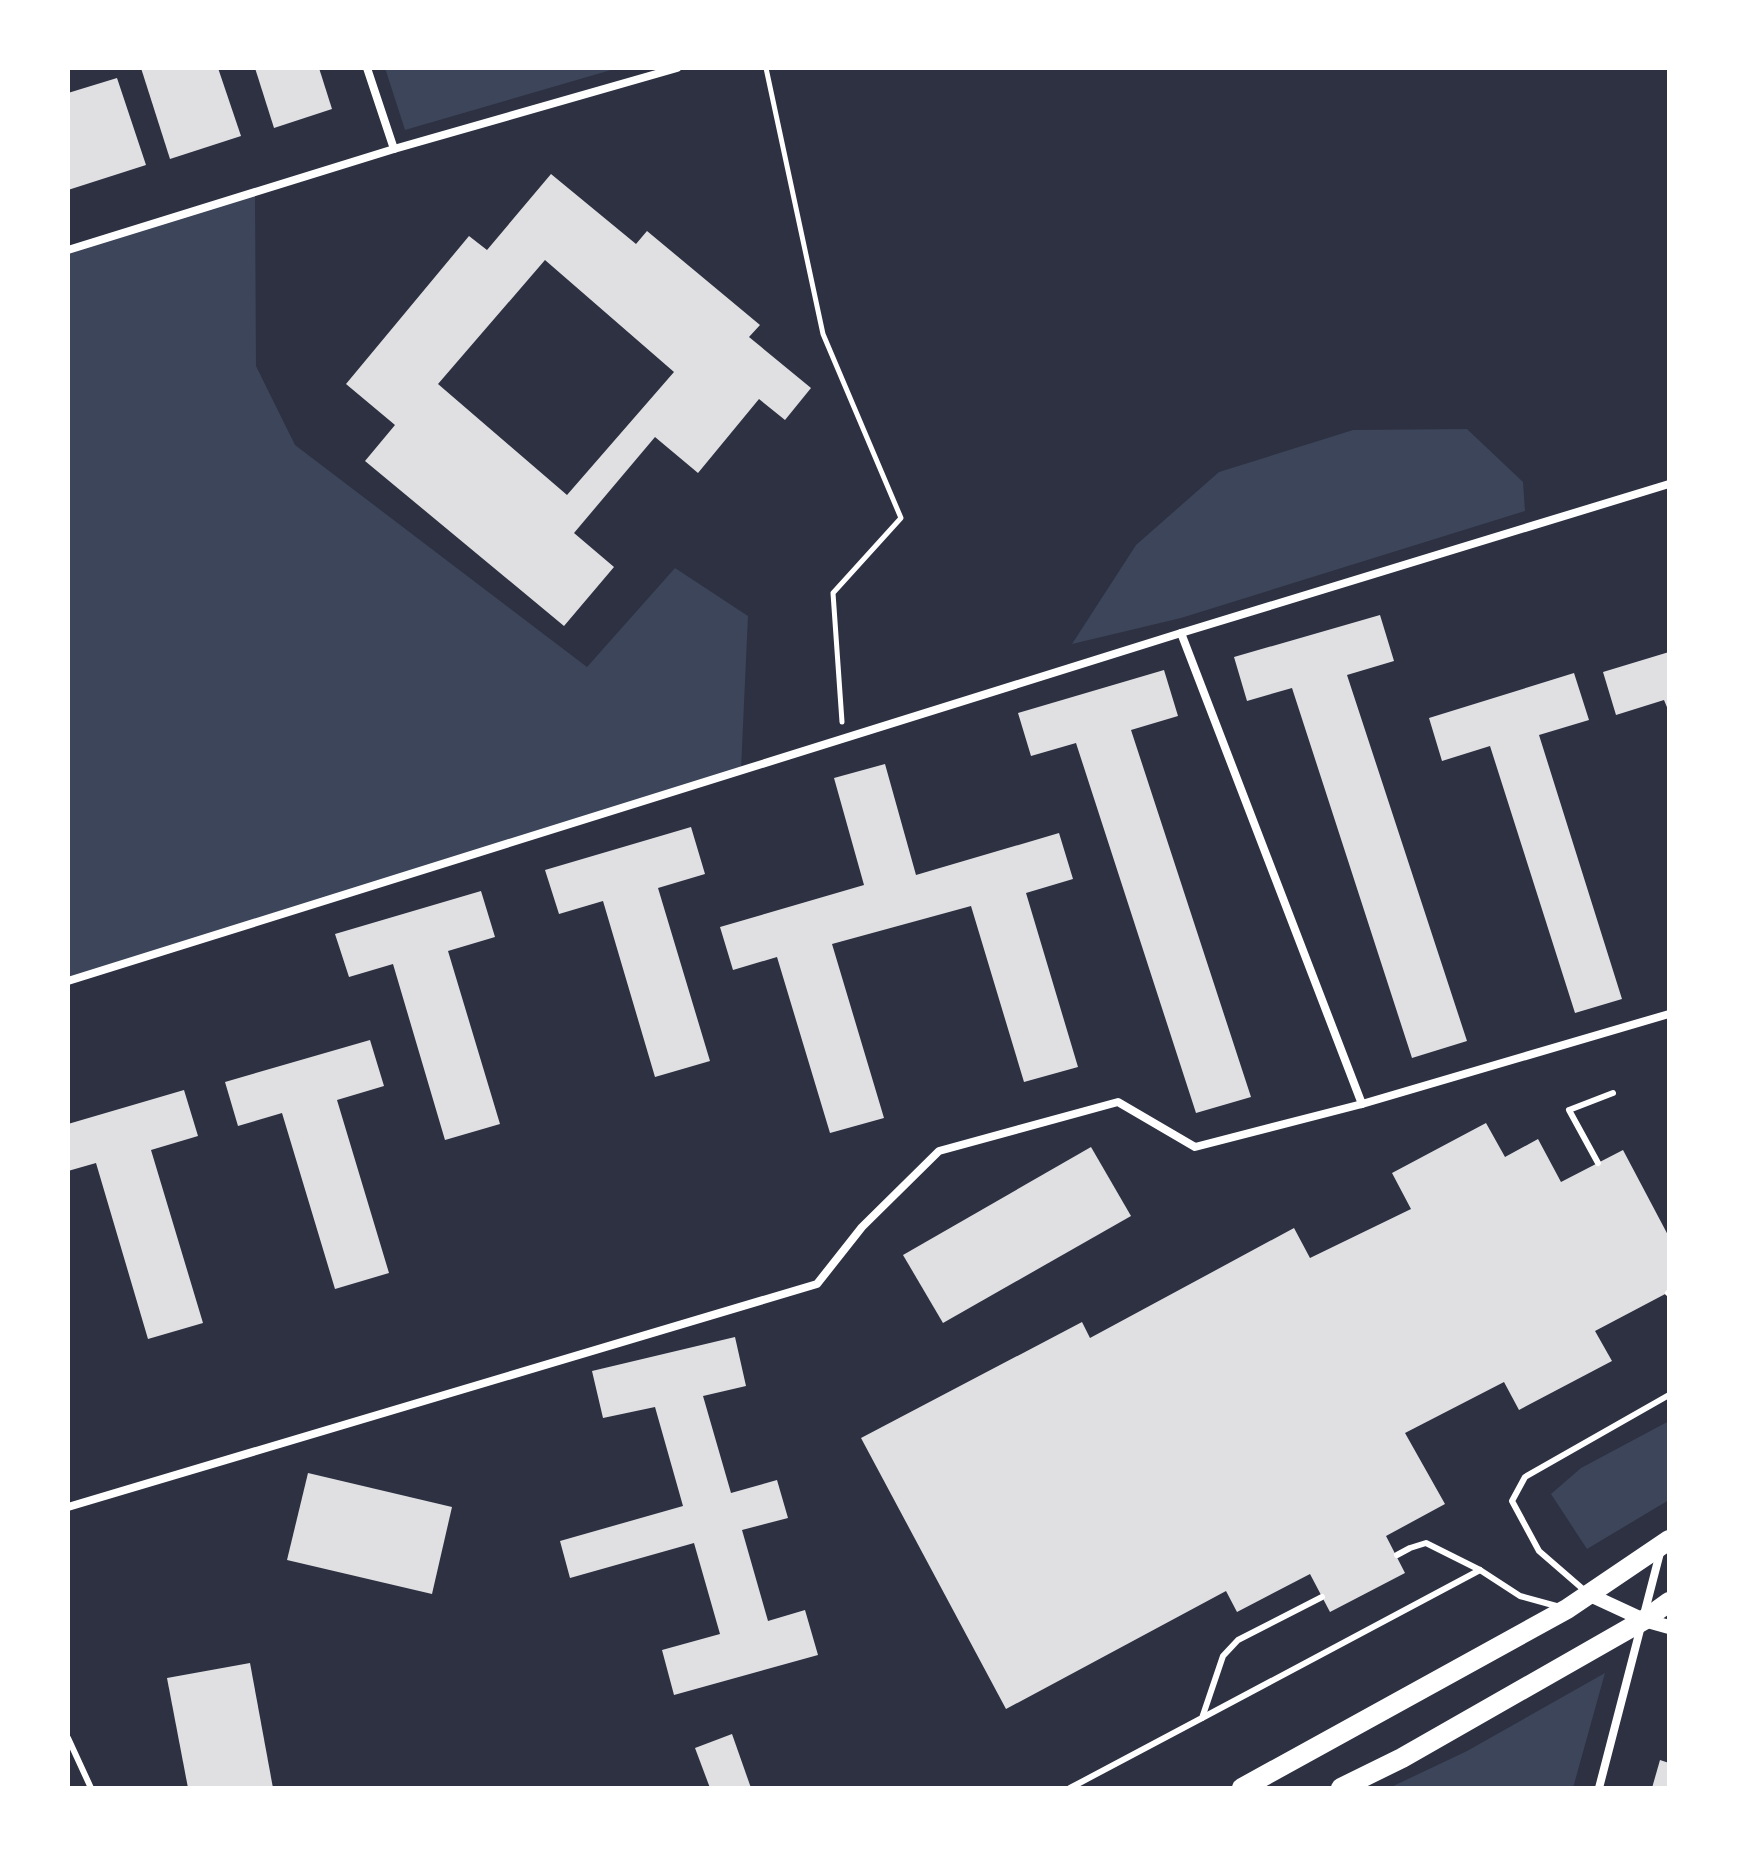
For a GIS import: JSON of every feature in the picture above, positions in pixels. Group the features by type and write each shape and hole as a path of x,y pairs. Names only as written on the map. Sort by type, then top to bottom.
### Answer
{"main road":[{"path":"1242,1788 1567,1609 1666,1542"},
{"path":"1341,1788 1402,1758 1644,1620 1669,1602"}],"street":[{"path":"367,68 394,149"},
{"path":"68,250 394,149 677,68"},
{"path":"68,981 1669,484"},
{"path":"1181,633 1362,1104"},
{"path":"68,1507 817,1284 862,1227 939,1151 1118,1102 1195,1147 1362,1104 1669,1014"},
{"path":"1599,1788 1666,1542"},
{"path":"1590,1595 1644,1620 1669,1627"}],"lane":[{"path":"1598,1163 1569,1110 1613,1093"},
{"path":"1590,1595 1539,1551 1512,1501 1525,1477 1669,1395"},
{"path":"1397,1555 1426,1543 1480,1570 1520,1596 1567,1609"},
{"path":"1070,1788 1480,1570"},
{"path":"1202,1718 1223,1656 1238,1640 1322,1597"},
{"path":"68,1738 91,1788"}],"path":[{"path":"766,68 823,334 901,518 833,593 843,739"}],"shaded area":[{"path":"385,68 618,68 405,130"},
{"path":"255,192 256,366 295,445 587,667 675,568 748,616 741,770 68,981 68,250"},
{"path":"1467,429 1523,482 1525,511 1181,618 1072,644 1136,545 1219,472 1353,430"},
{"path":"1669,1421 1669,1500 1587,1549 1551,1494 1581,1468"},
{"path":"1605,1673 1573,1788 1389,1788 1467,1751"}],"building":[{"path":"141,68 218,68 241,136 170,159"},
{"path":"255,68 319,68 332,109 274,128"},
{"path":"117,78 146,165 68,190 68,93"},
{"path":"551,174 636,244 647,231 760,325 749,337 811,388 785,420 759,399 698,473 655,437 574,533 614,567 564,626 365,461 395,425 346,384 469,236 487,250","holes":["545,260 674,372 567,495 438,384"]},
{"path":"1380,615 1394,661 1347,675 1467,1041 1412,1058 1292,688 1247,701 1234,657"},
{"path":"1669,652 1669,712 1664,700 1616,715 1603,672"},
{"path":"1164,670 1178,716 1131,730 1251,1097 1196,1113 1076,743 1031,756 1018,713"},
{"path":"1574,673 1589,720 1539,735 1622,999 1575,1013 1490,746 1442,761 1429,718"},
{"path":"885,764 916,875 1059,833 1073,879 1026,893 1078,1067 1024,1082 971,906 832,944 884,1118 830,1133 777,957 733,970 720,927 864,885 834,778"},
{"path":"691,827 705,874 658,888 710,1061 655,1077 603,901 559,914 545,870"},
{"path":"481,891 495,937 448,951 500,1124 445,1140 393,964 349,977 335,934"},
{"path":"370,1040 384,1086 337,1100 389,1273 335,1289 282,1113 238,1126 225,1082"},
{"path":"184,1090 198,1136 151,1150 203,1323 148,1339 96,1163 68,1171 68,1124"},
{"path":"1486,1123 1505,1157 1538,1139 1561,1182 1623,1150 1669,1237 1669,1292 1595,1331 1612,1361 1519,1410 1504,1382 1405,1433 1445,1504 1386,1536 1405,1573 1330,1612 1310,1574 1237,1612 1226,1591 1006,1709 861,1438 1082,1322 1090,1338 1294,1228 1310,1258 1411,1209 1392,1173"},
{"path":"1091,1147 1131,1216 943,1323 903,1255"},
{"path":"735,1337 746,1386 703,1396 731,1493 777,1480 788,1518 742,1530 768,1621 805,1610 818,1655 674,1695 662,1650 720,1634 694,1543 570,1578 560,1541 683,1506 655,1407 603,1418 592,1371"},
{"path":"308,1473 452,1507 432,1594 287,1560"},
{"path":"250,1663 273,1788 188,1788 167,1678"},
{"path":"732,1734 751,1788 710,1788 695,1748"},
{"path":"1660,1760 1669,1763 1669,1788 1652,1788"}]}
